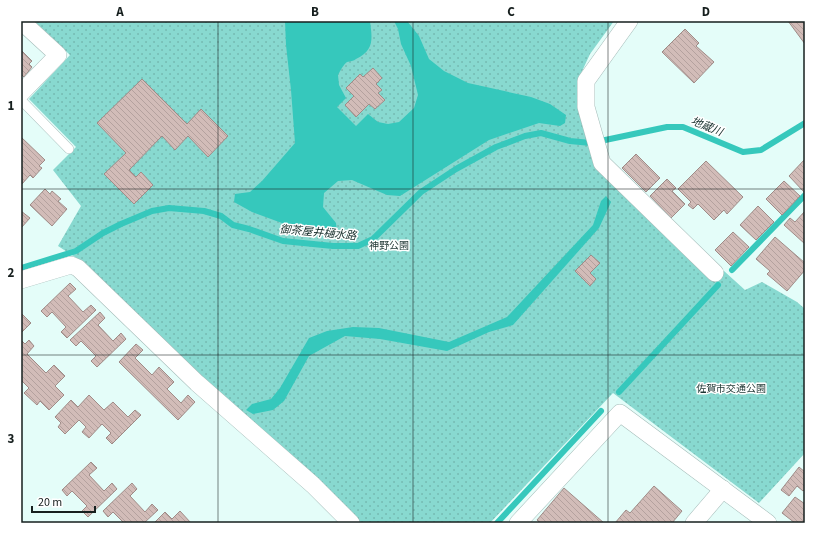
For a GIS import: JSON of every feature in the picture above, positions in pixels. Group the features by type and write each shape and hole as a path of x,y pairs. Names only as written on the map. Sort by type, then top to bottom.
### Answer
{"street":[{"path":"21,92 58,55 22,21"},
{"path":"629,21 586,82 586,107 602,163 715,272"},
{"path":"21,280 71,265 78,268 197,383 313,485 351,523"},
{"path":"518,523 620,413 768,523"},
{"path":"694,523 722,489"}],"lane":[{"path":"21,100 69,148"}],"green space":[{"name":"神野公園","path":"34,21 614,21 590,54 578,80 601,172 715,278 724,271 745,290 762,282 797,302 805,309 805,453 759,503 613,393 490,523 361,523 319,480 213,390 78,259 58,246 81,206 53,170 76,147 29,99 70,55"}],"water":[{"path":"285,21 370,21 371,43 369,48 362,55 347,62 338,75 339,85 346,98 337,107 356,126 368,114 378,122 388,124 399,122 414,108 418,95 411,66 401,44 398,29 394,21 407,21 419,36 429,59 444,71 468,83 531,97 550,104 566,115 565,123 560,126 539,123 489,140 400,196 387,195 352,180 338,181 324,193 323,207 336,223 337,231 332,234 309,231 290,226 252,212 234,202 235,194 250,192 262,181 295,143"},
{"path":"606,196 611,202 599,228 513,325 489,332 447,351 380,339 345,336 309,356 284,401 273,410 253,414 246,410 252,404 271,399 280,388 309,338 327,331 353,327 379,328 449,342 507,317 593,225 601,201"}],"building":[{"path":"788,21 805,21 805,44"},
{"path":"685,29 699,43 696,46 714,62 694,83 662,52"},
{"path":"21,50 32,61 29,64 32,67 24,77 21,74"},
{"path":"373,68 382,78 376,84 382,90 378,93 385,100 375,109 369,104 356,117 345,105 354,96 346,88 360,74 363,77"},
{"path":"142,79 187,124 201,109 228,136 208,157 188,136 175,150 162,136 129,170 136,177 141,172 153,185 134,204 104,174 126,153 97,123"},
{"path":"21,137 45,160 39,166 42,168 33,178 30,175 22,184"},
{"path":"636,154 660,178 646,192 622,168"},
{"path":"805,159 805,191 804,192 789,176"},
{"path":"706,161 743,197 727,214 724,210 714,220 698,204 693,209 688,205 691,202 678,189"},
{"path":"667,179 676,188 672,191 685,204 671,218 650,196"},
{"path":"784,181 800,196 782,215 766,199"},
{"path":"45,189 50,194 52,191 61,199 58,201 67,209 52,226 30,205"},
{"path":"758,206 774,222 756,240 740,225"},
{"path":"21,211 30,218 21,228"},
{"path":"805,211 805,244 784,225 790,218 795,222"},
{"path":"733,232 749,247 731,266 715,250"},
{"path":"775,237 805,263 805,270 787,291 767,274 770,271 756,259"},
{"path":"591,255 600,263 590,273 596,279 590,286 575,271"},
{"path":"70,283 76,289 68,296 83,312 91,305 96,310 67,338 61,332 66,327 52,312 47,317 41,311"},
{"path":"100,312 105,318 98,325 113,341 121,333 126,339 97,367 91,361 96,356 81,341 76,346 70,340"},
{"path":"21,313 31,323 21,333"},
{"path":"21,340 25,344 29,340 34,346 27,354 46,373 54,365 65,376 55,386 64,395 49,410 40,401 37,405 24,393 29,388 21,380"},
{"path":"136,344 143,350 135,358 152,375 159,367 174,382 167,389 181,403 188,395 195,402 178,420 119,362"},
{"path":"89,395 104,410 113,402 128,417 135,410 141,415 112,444 106,438 111,433 102,424 89,438 82,432 86,427 79,420 65,434 58,427 61,423 55,417 71,400 78,407"},
{"path":"91,462 97,468 89,475 104,491 112,483 117,489 88,517 82,511 87,506 72,491 67,496 62,490"},
{"path":"799,467 805,472 805,489 803,491 797,486 789,496 781,490"},
{"path":"132,483 137,489 130,496 145,512 152,504 158,510 144,523 124,523 113,512 108,517 103,511"},
{"path":"654,486 682,511 672,523 615,523 626,510 630,513"},
{"path":"564,488 604,523 540,523 537,520"},
{"path":"795,497 805,504 805,523 795,523 782,513"},
{"path":"180,511 191,523 155,522 165,512 172,519"}],"waterway":[{"name":"御茶屋井樋水路","path":"21,268 76,251 103,233 121,224 152,211 169,208 204,211 221,216 233,225 283,241 333,246 358,246 373,239 421,192 456,169 496,147 525,136 541,133 570,141 591,143 667,127 683,127 743,152 761,150 805,123"},
{"path":"732,270 805,195"},
{"path":"619,392 718,285"},
{"path":"497,523 601,411"}],"water label":[{"name":"地蔵川","path":"707,126"}],"park label":[{"name":"佐賀市交通公園","path":"731,388"}]}
